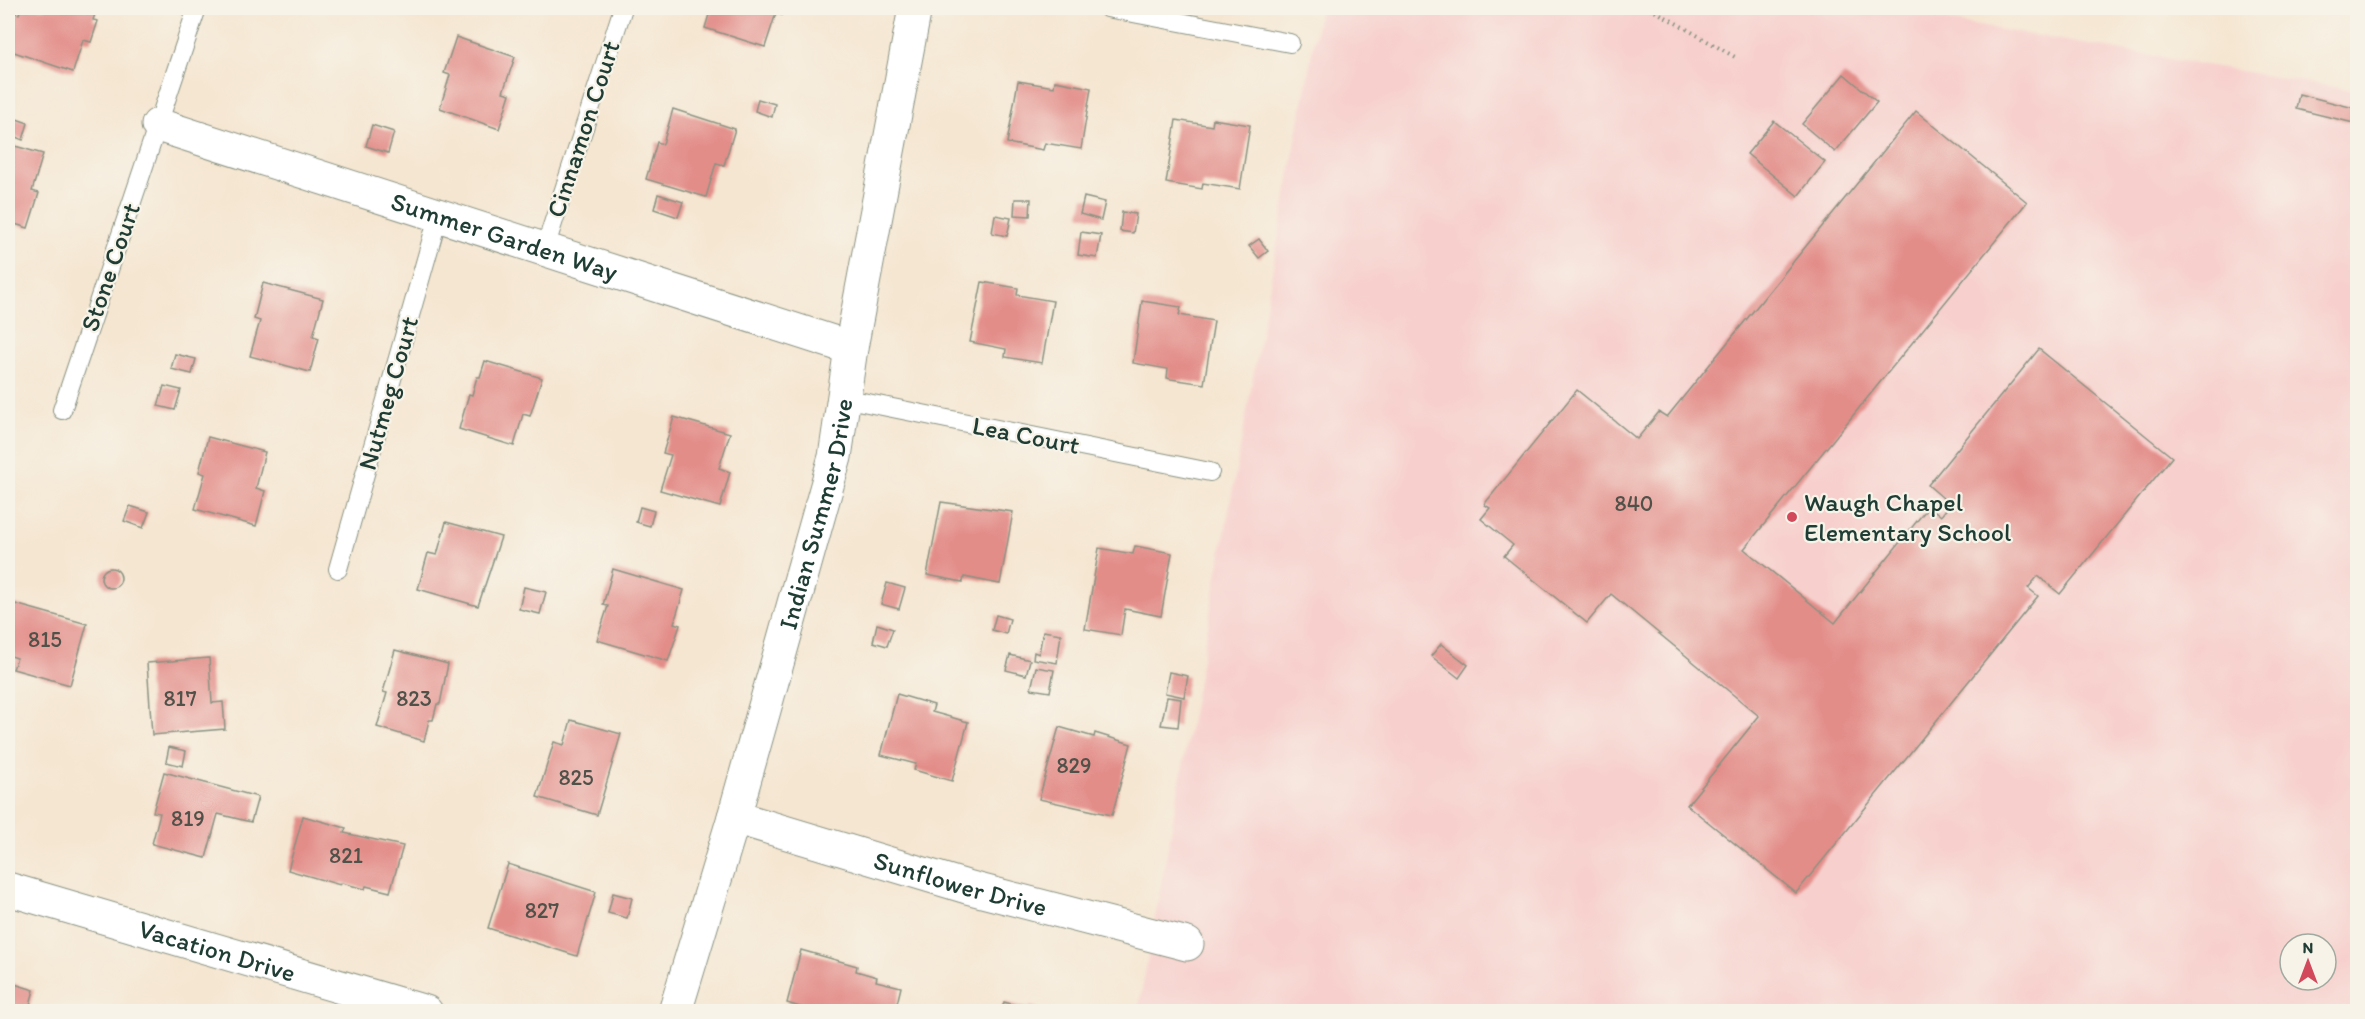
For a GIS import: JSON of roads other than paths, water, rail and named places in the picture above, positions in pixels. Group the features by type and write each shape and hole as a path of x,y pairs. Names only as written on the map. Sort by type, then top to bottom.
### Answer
{"street":[{"name":"Indian Summer Drive","path":"675,1011 734,817 834,457 915,8"},
{"name":"Summer Garden Way","path":"158,125 438,217 852,348"},
{"name":"Sunflower Drive","path":"734,817 967,887 1187,944"},
{"name":"Vacation Drive","path":"8,890 426,1011"}],"lane":[{"name":"Stone Court","path":"62,410 197,8"},
{"name":"Cinnamon Court","path":"544,251 622,8"},
{"path":"1107,8 1290,43"},
{"name":"Nutmeg Court","path":"338,569 438,217"},
{"name":"Lea Court","path":"843,398 1210,472"}],"place":[{"name":"Waugh Chapel Elementary School","path":"1792,517"}]}
